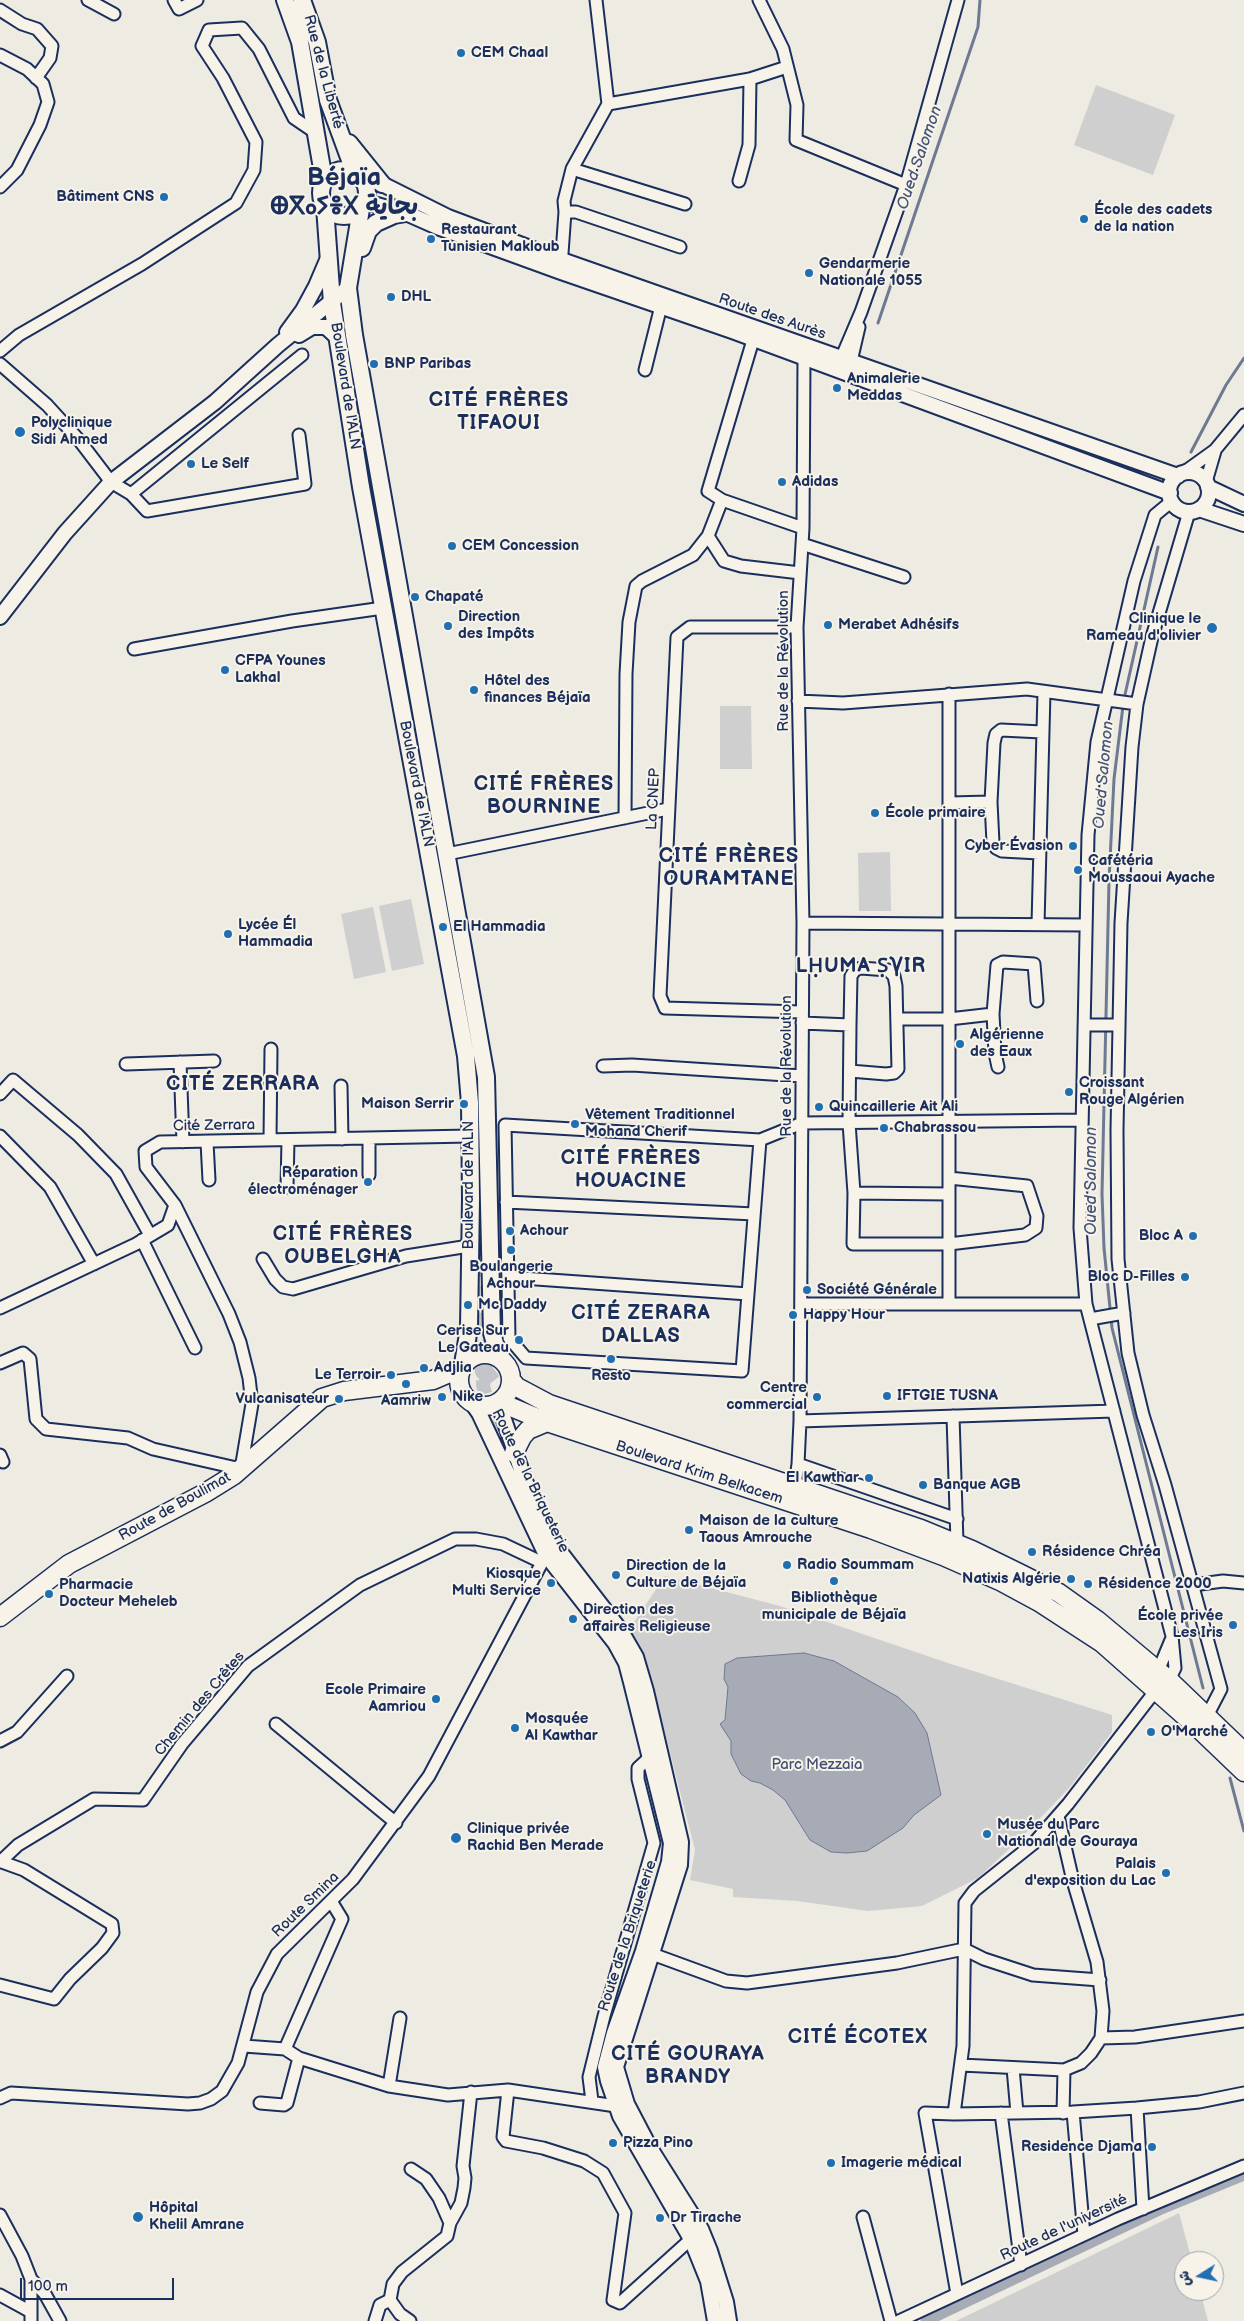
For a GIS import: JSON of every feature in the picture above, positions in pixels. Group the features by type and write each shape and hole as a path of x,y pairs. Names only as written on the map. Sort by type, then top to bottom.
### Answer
{"main road":[{"path":"285,0 300,42 324,180"},
{"name":"Rue de la Liberté","path":"302,0 317,42 328,100 357,174"},
{"path":"338,129 382,184"},
{"path":"341,169 357,174 367,188 363,205 347,216 331,213 325,207 320,194 324,180 328,175 341,169"},
{"name":"Boulevard de l'ALN","path":"363,205 348,288 380,492 486,1077 492,1333 499,1358"},
{"name":"Boulevard de l'ALN","path":"325,207 332,303 361,487 466,1056 470,1136 469,1328 468,1345 462,1366"},
{"path":"348,288 368,231 385,218 406,213"},
{"path":"486,1353 499,1358 508,1367 511,1380 506,1395 498,1402 485,1406 466,1397 458,1379 462,1366 468,1359 480,1354 486,1353"},
{"name":"Route de Boulimat","path":"433,1380 462,1366"},
{"name":"Route de Boulimat","path":"0,1618 69,1564 205,1493 241,1469 322,1398 344,1391 433,1380 443,1381 466,1397"},
{"name":"Boulevard Krim Belkacem","path":"511,1380 517,1387 549,1404 795,1486 957,1543 1059,1593 1097,1620 1161,1681 1244,1772"},
{"name":"Boulevard Krim Belkacem","path":"498,1402 546,1422 934,1552 1002,1582 1039,1602 1161,1681 1207,1716 1244,1752"},
{"path":"514,1454 522,1436 536,1425 546,1422"}],"street":[{"path":"88,0 114,14 107,0"},
{"path":"174,0 179,9 197,0"},
{"path":"562,266 564,201 572,169 608,104 596,0"},
{"path":"759,0 783,49 797,105 796,140 906,185"},
{"path":"844,366 862,308 906,185 958,0"},
{"path":"0,10 22,24 37,29 52,46 50,58 36,78"},
{"path":"0,351 19,335 142,264 236,202 254,170 256,142 223,78 202,46 210,30 242,28 259,49 294,118 316,133"},
{"path":"0,56 28,69 44,84 48,102 40,125 17,170 0,187"},
{"path":"608,104 750,79 787,67"},
{"path":"739,181 749,145 750,79"},
{"path":"572,169 684,204"},
{"name":"Route des Aurès","path":"357,174 382,184 448,217 661,306 804,358 844,366 1171,497"},
{"name":"Route des Aurès","path":"363,205 406,213 440,228 562,266 844,366 1180,475"},
{"path":"565,212 576,212 680,246"},
{"path":"278,345 303,310 328,258"},
{"path":"0,617 65,533 111,482 215,402 278,345 332,303 348,288"},
{"path":"645,370 661,306"},
{"path":"278,345 312,327 326,327 338,338"},
{"path":"753,340 708,492 722,500 803,528"},
{"path":"131,494 302,355"},
{"name":"Rue de la Révolution","path":"791,1504 798,1464 800,1421 803,923 798,627 803,528 804,358"},
{"path":"0,364 47,405 79,440 111,482 131,494 147,511 305,484 299,435"},
{"path":"1244,415 1215,450 1180,475 1170,487 1171,497 1179,509 1194,510 1244,524"},
{"path":"1207,1716 1221,1689 1193,1585 1143,1415 1128,1353 1122,1313 1118,1259 1115,1025 1132,748 1137,704 1152,637 1194,510 1207,500 1207,485 1215,450"},
{"path":"1180,475 1198,475 1207,485 1244,504"},
{"path":"954,2114 962,2065 965,1903 974,1891 1033,1844 1058,1816 1161,1681 1175,1668 1172,1636 1114,1412 1094,1319 1086,1304 1080,1228 1082,1120 1087,1026 1086,925 1088,834 1097,742 1105,699 1134,581 1155,516 1171,497"},
{"path":"625,818 626,674 629,622 636,586 642,581 693,555 708,536 722,500"},
{"path":"708,536 724,561 741,566 800,573"},
{"path":"802,544 904,577"},
{"path":"134,649 292,621 383,608"},
{"name":"La CNEP","path":"798,627 690,627 677,637 660,996 665,1008 802,1018"},
{"path":"798,701 843,703 949,694 1027,690 1137,704"},
{"path":"1038,924 1044,692"},
{"path":"949,694 949,1304"},
{"path":"1039,853 996,848 993,843 991,802 996,734 1001,730 1042,732"},
{"path":"949,803 991,802"},
{"path":"447,854 668,809"},
{"path":"803,923 1086,925"},
{"path":"998,1067 995,1053 993,1014 996,965 1003,962 1034,964 1037,1001"},
{"path":"850,1070 886,1074 894,1073 898,1062 898,1018 894,976 888,970 861,968 855,970 851,976 850,1025 850,1070 850,1122 854,1193 853,1244 949,1244 1025,1235 1036,1228 1037,1216 1027,1186 949,1178"},
{"path":"898,1018 949,1019 993,1014"},
{"path":"802,1018 850,1025"},
{"path":"1087,1026 1115,1025"},
{"path":"270,1140 271,1049"},
{"path":"126,1064 214,1061"},
{"path":"180,1062 183,1142"},
{"path":"603,1066 632,1065 802,1076"},
{"path":"0,1094 14,1080 78,1135 116,1174 195,1348"},
{"path":"341,1086 342,1139"},
{"path":"487,1123 760,1140 802,1123 1082,1120"},
{"path":"505,1125 509,1338 526,1358 742,1371 760,1140"},
{"path":"0,1136 50,1187 94,1264"},
{"name":"Cité Zerrara","path":"175,1205 146,1167 145,1151 160,1142 470,1136"},
{"path":"369,1175 370,1138"},
{"path":"287,1187 288,1140"},
{"path":"207,1142 209,1180"},
{"path":"854,1193 949,1194"},
{"path":"506,1202 754,1214"},
{"path":"0,1308 146,1238 168,1225 175,1205"},
{"path":"0,1363 23,1353 30,1359 36,1418 46,1429 128,1438 153,1449 241,1469 252,1404 249,1378 240,1342 229,1314 175,1205"},
{"path":"263,1259 275,1279 284,1287 293,1289 406,1256 469,1246"},
{"path":"508,1277 748,1294"},
{"path":"801,1304 1086,1304"},
{"path":"1094,1319 1122,1313"},
{"name":"Route de la Briqueterie","path":"466,1397 479,1413 544,1559 615,1643 626,1663 650,1757 676,1842"},
{"name":"Route de la Briqueterie","path":"498,1402 514,1454 554,1544 621,1631 636,1657 646,1690 676,1842 669,1862 648,1953 616,2067 627,2104 650,2148 701,2229 726,2302 729,2321"},
{"path":"800,1421 1114,1412"},
{"path":"953,1416 957,1543"},
{"path":"798,1464 957,1519"},
{"name":"Chemin des Crêtes","path":"1,1862 18,1845 94,1799 143,1800 182,1744 248,1666 360,1585 454,1539 476,1539 503,1544 544,1559"},
{"name":"Route Smina","path":"4,2094 200,2103 211,2099 222,2091 238,2063 257,1992 277,1954 353,1880 429,1776 544,1559"},
{"path":"1193,1585 1223,1582 1244,1583"},
{"path":"0,1741 17,1732 67,1676"},
{"path":"276,1724 396,1823"},
{"path":"592,2102 590,2076 604,2016 654,1843 638,1779 638,1768 650,1757"},
{"path":"962,2065 1064,2070 1081,2063 1091,2053 1101,2038 1103,2012 1100,1980 1058,1816"},
{"path":"654,1843 676,1842"},
{"path":"0,1985 54,1999 70,1978 102,1948 113,1933 112,1924 24,1870 1,1862"},
{"path":"285,2049 342,1919 331,1901"},
{"path":"648,1953 726,1981 747,1983 897,1963 964,1949 984,1959 1033,1975 1100,1980"},
{"name":"Route de la Briqueterie","path":"648,1953 614,2033 605,2067 616,2106 639,2152 691,2239 708,2281 715,2321"},
{"path":"389,2086 400,2018"},
{"path":"1101,2038 1135,2037 1244,2021"},
{"path":"244,2046 285,2049 299,2058 389,2086 448,2095 508,2090 616,2106"},
{"path":"260,2103 284,2105 287,2103 299,2058"},
{"path":"1013,2068 1017,2113"},
{"path":"1064,2070 1084,2235"},
{"path":"508,2090 503,2137 506,2141 543,2148 584,2161 603,2173 625,2213 613,2300 620,2303 691,2239"},
{"path":"410,2321 400,2314 390,2300 393,2284 402,2272 447,2236 450,2223 460,2203 464,2188 463,2166 471,2092"},
{"path":"957,2294 925,2113 1068,2113 1199,2102 1244,2093"},
{"path":"1137,2108 1143,2209"},
{"path":"1001,2113 1021,2265"},
{"name":"Route de l'université","path":"899,2321 1143,2209 1184,2197 1244,2166"},
{"path":"412,2169 426,2179 439,2198 450,2223"},
{"path":"0,2215 22,2256 31,2279 44,2294 60,2321"},
{"path":"863,2218 891,2321"},
{"path":"31,2279 31,2316"},
{"path":"0,2295 31,2316"},
{"path":"376,2321 380,2305 390,2300"}],"green space":[{"path":"1096,85 1175,115 1153,175 1074,145"},
{"path":"720,706 751,706 752,769 720,769"},
{"path":"890,852 891,911 859,911 858,853"},
{"path":"411,899 424,964 392,971 379,906"},
{"path":"373,907 386,972 354,979 341,914"},
{"name":"Parc Mezzaia","path":"665,1576 780,1606 948,1663 1112,1715 1112,1732 1070,1787 1023,1836 978,1878 922,1906 868,1911 797,1901 733,1897 733,1889 690,1880 695,1850 648,1667 630,1628"},
{"path":"1179,2213 1189,2251 1174,2251 1174,2301 1203,2301 1208,2321 956,2321"}],"shaded area":[{"path":"804,1653 834,1661 898,1697 915,1713 927,1733 941,1795 914,1815 903,1828 867,1851 831,1852 810,1840 785,1800 773,1790 760,1783 751,1781 741,1774 731,1754 731,1741 720,1724 725,1720 728,1687 724,1679 725,1664 737,1658"}],"waterway":[{"name":"Oued Salomon","path":"878,323 978,27 980,0"},
{"name":"Oued Salomon","path":"1191,452 1226,385 1244,358"},
{"name":"Oued Salomon","path":"1124,699 1158,547"},
{"name":"Oued Salomon","path":"1123,706 1114,779 1109,881 1102,1194 1104,1248 1112,1328 1203,1688"},
{"name":"Oued Salomon","path":"1230,1778 1244,1831"},
{"path":"926,2321 1159,2210 1244,2175"}],"tunnel":[{"path":"477,1232 484,1371 499,1390 534,1409"},
{"path":"482,1359 483,1385 497,1441"}],"place":[{"name":"CEM Chaal","path":"461,53"},
{"name":"Bâtiment CNS","path":"164,197"},
{"name":"École des cadets de la nation","path":"1084,219"},
{"name":"Restaurant Tunisien Makloub","path":"431,239"},
{"name":"Gendarmerie Nationale 1055","path":"809,273"},
{"name":"DHL","path":"391,297"},
{"name":"BNP Paribas","path":"374,364"},
{"name":"Animalerie Meddas","path":"837,388"},
{"name":"Polyclinique Sidi Ahmed","path":"20,432"},
{"name":"Le Self","path":"191,464"},
{"name":"Adidas","path":"782,482"},
{"name":"CEM Concession","path":"452,546"},
{"name":"Chapaté","path":"415,597"},
{"name":"Merabet Adhésifs","path":"828,625"},
{"name":"Direction des Impôts","path":"448,626"},
{"name":"Clinique le Rameau d'olivier","path":"1212,628"},
{"name":"CFPA Younes Lakhal","path":"225,670"},
{"name":"Hôtel des finances Béjaïa","path":"474,690"},
{"name":"École primaire","path":"875,813"},
{"name":"Cyber Évasion","path":"1073,846"},
{"name":"Cafétéria Moussaoui Ayache","path":"1078,870"},
{"name":"El Hammadia","path":"443,927"},
{"name":"Lycée Él Hammadia","path":"228,934"},
{"name":"Algérienne des Eaux","path":"960,1044"},
{"name":"Croissant Rouge Algérien","path":"1069,1092"},
{"name":"Maison Serrir","path":"464,1104"},
{"name":"Quincaillerie Ait Ali","path":"819,1107"},
{"name":"Vêtement Traditionnel Mohand Cherif","path":"575,1124"},
{"name":"Chabrassou","path":"884,1128"},
{"name":"Réparation électroménager","path":"368,1182"},
{"name":"Achour","path":"510,1231"},
{"name":"Bloc A","path":"1193,1236"},
{"name":"Boulangerie Achour","path":"511,1250"},
{"name":"Bloc D-Filles","path":"1185,1277"},
{"name":"Société Générale","path":"807,1290"},
{"name":"Mc Daddy","path":"468,1305"},
{"name":"Happy Hour","path":"793,1315"},
{"name":"Cerise Sur Le Gateau","path":"519,1340"},
{"name":"Resto","path":"611,1359"},
{"name":"Adjlia","path":"424,1368"},
{"name":"Le Terroir","path":"391,1375"},
{"name":"Aamriw","path":"406,1384"},
{"name":"IFTGIE TUSNA","path":"887,1396"},
{"name":"Nike","path":"442,1397"},
{"name":"Centre commercial","path":"817,1397"},
{"name":"Vulcanisateur","path":"339,1399"},
{"name":"El Kawthar","path":"869,1478"},
{"name":"Banque AGB","path":"923,1485"},
{"name":"Maison de la culture Taous Amrouche","path":"689,1530"},
{"name":"Résidence Chréa","path":"1032,1552"},
{"name":"Radio Soummam","path":"787,1565"},
{"name":"Direction de la Culture de Béjaïa","path":"616,1575"},
{"name":"Natixis Algérie","path":"1071,1579"},
{"name":"Bibliothèque municipale de Béjaïa","path":"834,1581"},
{"name":"Kiosque Multi Service","path":"551,1583"},
{"name":"Résidence 2000","path":"1088,1584"},
{"name":"Pharmacie Docteur Meheleb","path":"49,1594"},
{"name":"Direction des affaires Religieuse","path":"573,1619"},
{"name":"École privée Les Iris","path":"1233,1625"},
{"name":"Ecole Primaire Aamriou","path":"436,1699"},
{"name":"Mosquée Al Kawthar","path":"515,1728"},
{"name":"O'Marché","path":"1151,1732"},
{"name":"Musée du Parc National de Gouraya","path":"987,1834"},
{"name":"Clinique privée Rachid Ben Merade","path":"456,1838"},
{"name":"Palais d'exposition du Lac","path":"1166,1873"},
{"name":"Pizza Pino","path":"613,2143"},
{"name":"Residence Djama","path":"1152,2147"},
{"name":"Imagerie médical","path":"831,2163"},
{"name":"Hôpital Khelil Amrane","path":"138,2217"},
{"name":"Dr Tirache","path":"660,2218"}],"district":[{"name":"Béjaïa ⴲⴳⴰⵢⴻⵝ بجاية","path":"344,194"},
{"name":"CITÉ FRÈRES TIFAOUI","path":"499,412"},
{"name":"CITÉ FRÈRES BOURNINE","path":"544,796"},
{"name":"CITÉ FRÈRES OURAMTANE","path":"729,868"},
{"name":"LḤUMA ṢƔIR","path":"861,967"},
{"name":"CITÉ ZERRARA","path":"243,1085"},
{"name":"CITÉ FRÈRES HOUACINE","path":"631,1170"},
{"name":"CITÉ FRÈRES OUBELGHA","path":"343,1246"},
{"name":"CITÉ ZERARA DALLAS","path":"641,1326"},
{"name":"CITÉ ÉCOTEX","path":"858,2038"},
{"name":"CITÉ GOURAYA BRANDY","path":"688,2066"}]}
